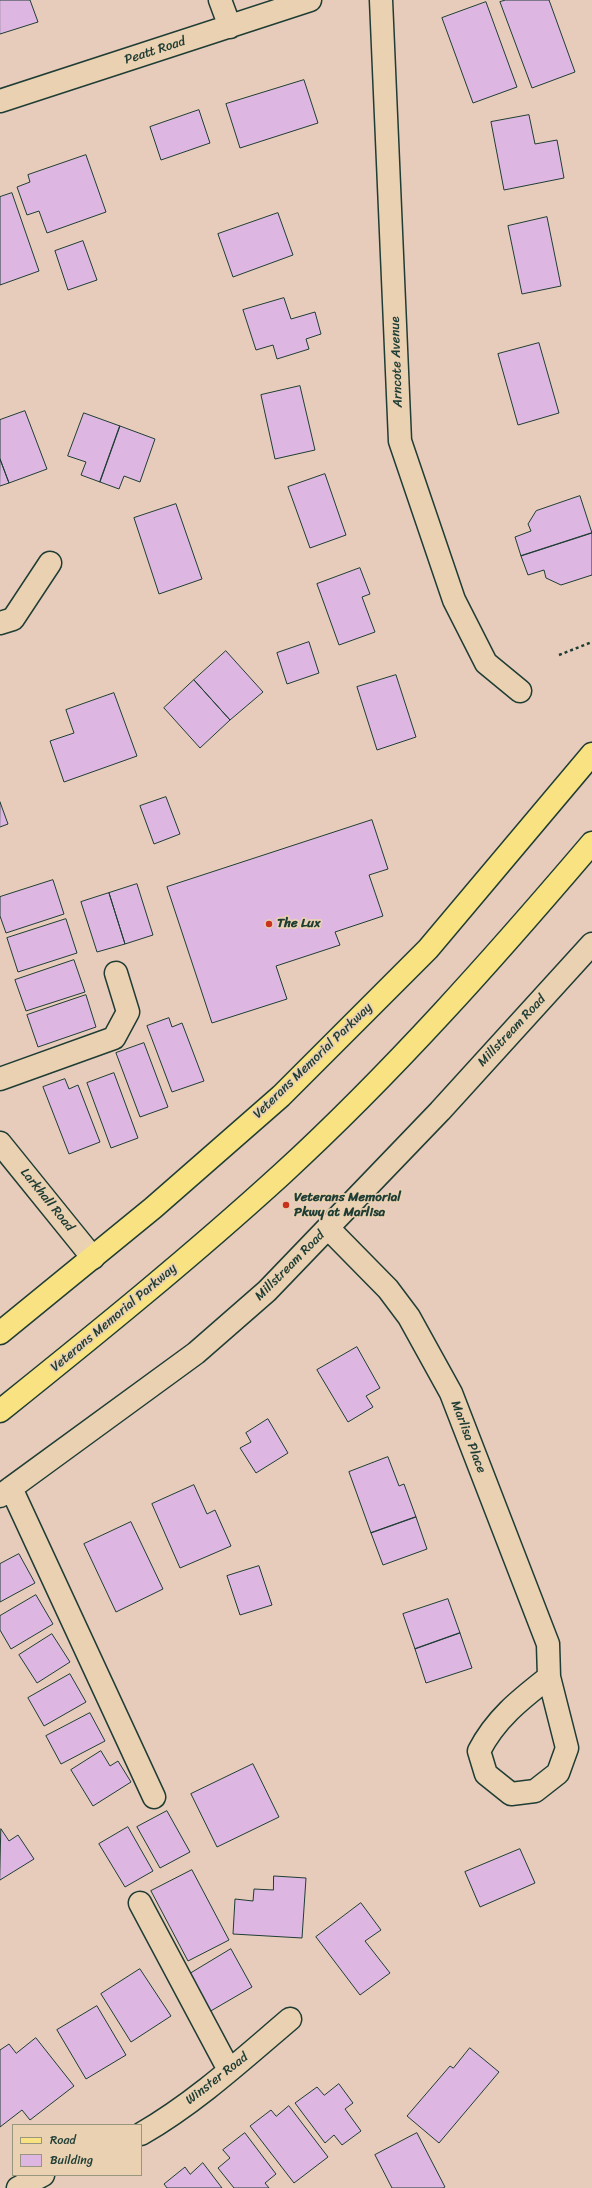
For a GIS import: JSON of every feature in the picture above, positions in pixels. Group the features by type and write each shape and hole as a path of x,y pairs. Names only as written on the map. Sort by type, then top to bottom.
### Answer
{"main road":[{"name":"Veterans Memorial Parkway","path":"0,1333 93,1258 281,1096 422,954 592,754"},
{"name":"Veterans Memorial Parkway","path":"0,1411 133,1305 282,1174 395,1063 511,938 592,843"}],"street":[{"path":"220,0 230,26"},
{"name":"Peatt Road","path":"0,101 310,0"},
{"name":"Arncote Avenue","path":"381,0 400,442 454,600 486,663 520,692"},
{"path":"0,623 13,619 50,563"},
{"name":"Millstream Road","path":"6,1492 196,1353 267,1291 440,1110 592,944"},
{"path":"0,1079 114,1038 128,1012 116,973"},
{"name":"Larkhall Road","path":"0,1143 93,1258"},
{"name":"Marlisa Place","path":"328,1228 392,1294 409,1317 451,1393 548,1644 549,1677 567,1748 558,1773 535,1791 511,1794 486,1774 479,1751 489,1732 515,1704 549,1677"},
{"path":"6,1492 154,1797"},
{"path":"140,1903 229,2070"},
{"name":"Winster Road","path":"142,2133 158,2124 229,2070 290,2019"},
{"path":"18,2188 41,2176"}],"path":[{"path":"559,655 592,642"}],"building":[{"path":"0,0 30,0 38,22 0,34"},
{"path":"506,0 549,0 575,72 532,88 500,2"},
{"path":"486,2 517,87 473,103 442,18"},
{"path":"304,80 318,123 240,148 226,104"},
{"path":"199,110 210,143 161,160 150,127"},
{"path":"529,115 535,144 557,140 564,178 504,190 491,122"},
{"path":"86,155 106,212 47,233 39,211 27,215 17,187 30,182 28,175"},
{"path":"12,193 39,271 0,285 0,197"},
{"path":"278,213 293,255 233,277 218,234"},
{"path":"547,217 561,286 522,294 508,226"},
{"path":"83,241 97,280 68,290 55,251"},
{"path":"284,298 291,319 315,312 321,334 306,339 309,349 277,359 273,345 256,350 243,310"},
{"path":"539,343 559,413 518,425 498,354"},
{"path":"300,386 315,450 275,459 261,395"},
{"path":"25,411 47,469 9,483 0,459 0,420"},
{"path":"84,413 120,426 100,482 81,475 86,462 68,456"},
{"path":"120,426 155,439 140,482 124,476 119,489 100,482"},
{"path":"0,459 9,483 0,486"},
{"path":"325,474 346,535 310,548 288,487"},
{"path":"580,496 592,533 521,556 515,537 531,531 528,524 536,511"},
{"path":"176,504 202,579 159,594 134,518"},
{"path":"592,533 592,575 561,585 546,578 544,570 528,575 521,556"},
{"path":"360,568 370,594 362,597 375,632 339,645 317,584"},
{"path":"309,642 319,673 287,684 277,653"},
{"path":"226,651 263,692 230,720 194,680"},
{"path":"396,675 416,737 377,750 357,687"},
{"path":"194,680 230,720 200,748 164,708"},
{"path":"114,693 137,756 64,782 50,741 74,733 66,710"},
{"path":"166,797 180,834 154,844 140,806"},
{"path":"0,802 8,824 0,827"},
{"name":"The Lux","path":"372,820 388,869 369,875 383,916 335,932 340,945 276,966 287,999 212,1023 167,887"},
{"path":"53,880 64,914 6,933 0,916 0,897"},
{"path":"137,884 153,935 125,944 109,893"},
{"path":"109,893 125,944 97,952 81,902"},
{"path":"66,919 77,953 18,972 7,938"},
{"path":"74,960 85,992 26,1011 15,980"},
{"path":"86,995 96,1027 38,1047 27,1015"},
{"path":"169,1018 172,1027 182,1023 204,1081 172,1092 147,1026"},
{"path":"144,1043 168,1107 140,1117 116,1053"},
{"path":"114,1073 138,1138 111,1148 87,1083"},
{"path":"65,1079 69,1089 78,1085 100,1142 69,1154 43,1087"},
{"path":"357,1347 380,1388 366,1396 373,1407 348,1422 317,1370"},
{"path":"268,1419 288,1453 256,1473 240,1448 251,1442 246,1433"},
{"path":"388,1457 399,1486 404,1484 416,1517 371,1533 349,1472"},
{"path":"194,1485 207,1514 215,1510 231,1546 180,1568 152,1504"},
{"path":"416,1517 427,1549 383,1565 371,1533"},
{"path":"131,1522 163,1589 116,1612 84,1544"},
{"path":"19,1554 35,1583 0,1602 0,1564"},
{"path":"259,1566 272,1605 240,1615 227,1576"},
{"path":"36,1595 53,1624 11,1649 0,1630 0,1616"},
{"path":"448,1599 460,1633 415,1649 403,1614"},
{"path":"460,1633 472,1668 426,1683 415,1649"},
{"path":"52,1634 70,1662 37,1683 19,1655"},
{"path":"70,1674 86,1702 44,1726 28,1698"},
{"path":"90,1713 105,1741 61,1764 46,1736"},
{"path":"101,1751 110,1766 118,1761 131,1782 93,1806 71,1770"},
{"path":"253,1764 279,1817 217,1847 191,1794"},
{"path":"167,1811 190,1852 160,1868 137,1827"},
{"path":"128,1827 153,1871 125,1887 99,1844"},
{"path":"1,1829 9,1841 18,1835 34,1859 0,1880"},
{"path":"520,1849 535,1883 480,1907 465,1872"},
{"path":"192,1870 229,1940 188,1961 151,1891"},
{"path":"274,1876 306,1878 302,1938 233,1934 235,1899 253,1901 254,1889 273,1890"},
{"path":"361,1903 381,1930 365,1941 390,1973 360,1995 316,1937"},
{"path":"231,1949 252,1987 209,2012 188,1975"},
{"path":"140,1969 171,2016 131,2042 101,1994"},
{"path":"97,2006 126,2055 86,2079 57,2030"},
{"path":"36,2038 74,2086 30,2120 22,2110 0,2127 0,2050 9,2044 16,2053"},
{"path":"470,2048 499,2072 439,2143 407,2116 450,2066 453,2068"},
{"path":"339,2084 353,2103 345,2109 361,2131 342,2145 334,2135 325,2143 295,2103 317,2087 324,2095"},
{"path":"289,2106 328,2157 294,2183 250,2126 271,2110 276,2116"},
{"path":"245,2133 276,2174 265,2183 269,2188 234,2188 218,2168 230,2158 223,2150"},
{"path":"417,2133 445,2187 443,2188 392,2188 375,2155"},
{"path":"203,2163 222,2188 167,2188 164,2184 185,2167 190,2174"}],"place":[{"name":"The Lux","path":"269,924"},
{"name":"Veterans Memorial Pkwy at Marlisa","path":"286,1205"}]}
